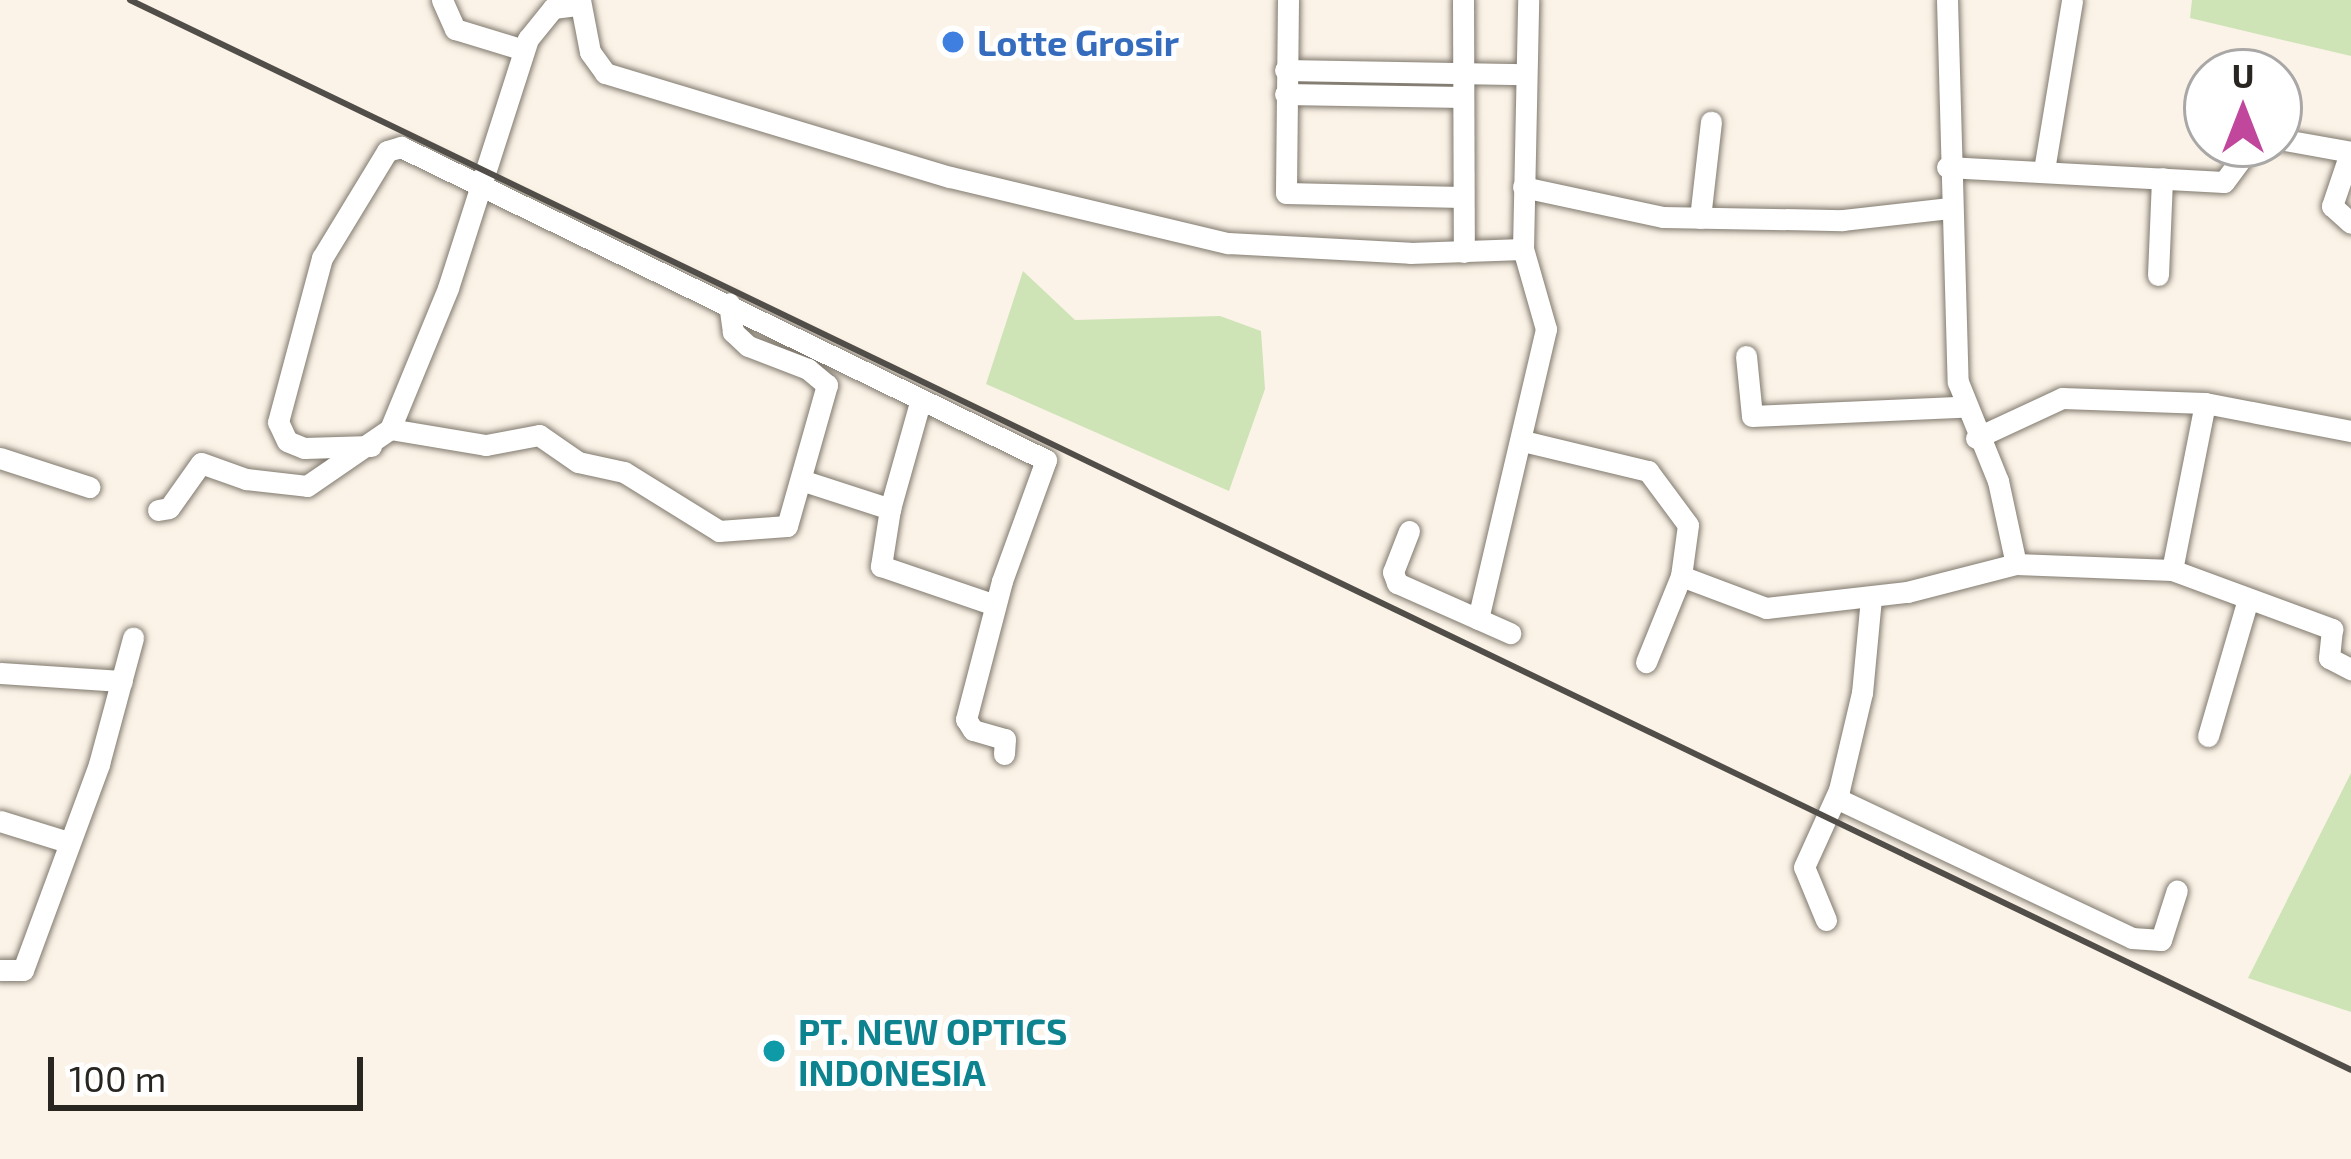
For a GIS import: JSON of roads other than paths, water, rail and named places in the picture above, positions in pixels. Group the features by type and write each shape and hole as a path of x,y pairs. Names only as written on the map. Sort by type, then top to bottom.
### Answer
{"street":[{"path":"442,0 455,29 524,50"},
{"path":"1288,0 1286,193 1462,197"},
{"path":"1463,0 1464,252"},
{"path":"1478,620 1546,329 1522,249 1528,0"},
{"path":"1947,0 1947,167 1962,407 1997,481 2016,564"},
{"path":"2044,170 2072,0"},
{"path":"158,510 169,508 201,463 246,479 308,485 390,429 448,288 476,181 524,50 546,13 580,3 590,52 605,73 950,177 1228,243 1464,252 1522,249"},
{"path":"1285,70 1525,74"},
{"path":"1285,94 1463,97"},
{"path":"1700,218 1712,122"},
{"path":"2303,144 2350,153 2332,206 2351,224"},
{"path":"371,446 304,448 279,430 322,258 393,148 476,181 1046,460 995,605 966,723 1005,739 1004,754"},
{"path":"1947,167 2224,182 2234,168"},
{"path":"2158,275 2162,178"},
{"path":"1523,187 1648,216 1843,220 1950,208"},
{"path":"390,429 487,445 538,435 578,462 624,472 688,517 732,533 787,526 827,385 808,369 748,346 733,332 729,303"},
{"path":"1746,356 1752,416 1962,407"},
{"path":"1976,438 2062,398 2205,404 2351,431"},
{"path":"920,399 890,508 881,566 995,605"},
{"path":"2172,570 2205,404"},
{"path":"1523,442 1657,476 1690,530 1681,576 1646,662"},
{"path":"0,458 89,487"},
{"path":"801,480 890,508"},
{"path":"1409,531 1393,572 1397,583 1510,633"},
{"path":"1681,576 1755,607 1871,598 2016,564 2172,570 2247,603 2332,629 2330,658 2351,668"},
{"path":"1826,920 1804,867 1836,798 1862,693 1871,598"},
{"path":"2208,736 2247,603"},
{"path":"0,970 23,970 133,638"},
{"path":"0,674 122,681"},
{"path":"1836,798 2132,938 2161,940 2177,890"},
{"path":"0,821 68,842"}],"railway":[{"path":"130,0 2351,1070"}],"place":[{"name":"Lotte Grosir","path":"953,42"},
{"name":"PT. NEW OPTICS INDONESIA","path":"774,1051"}]}
